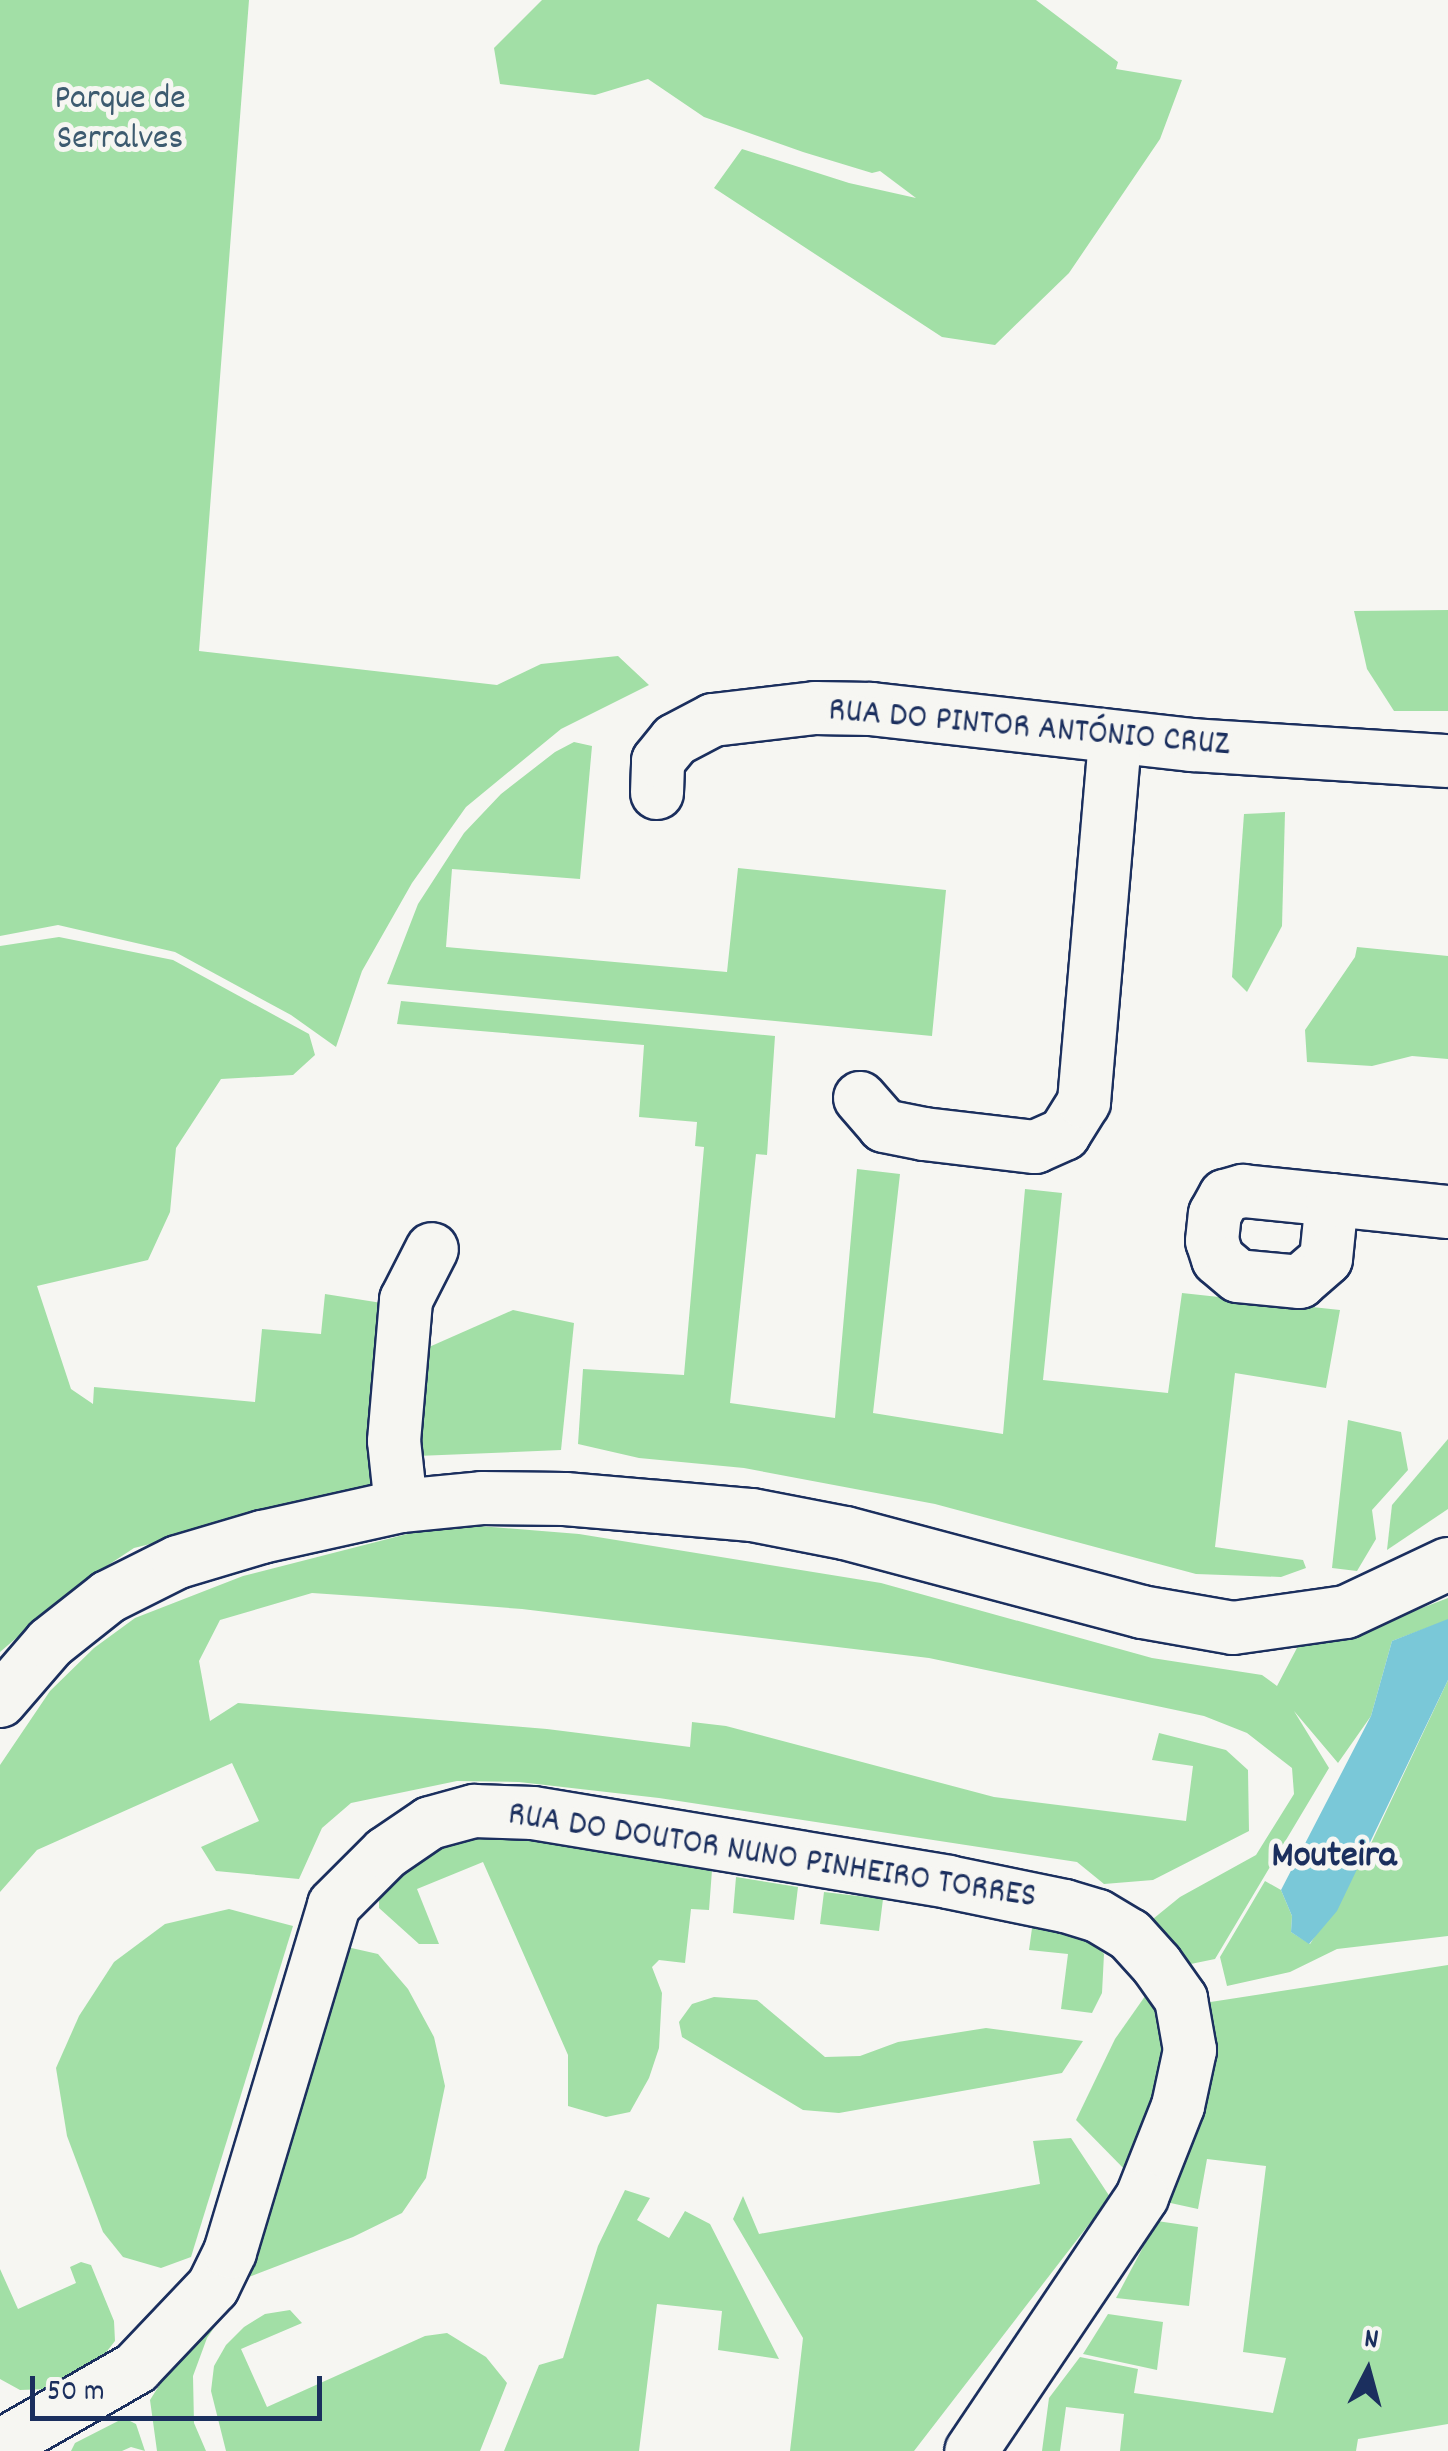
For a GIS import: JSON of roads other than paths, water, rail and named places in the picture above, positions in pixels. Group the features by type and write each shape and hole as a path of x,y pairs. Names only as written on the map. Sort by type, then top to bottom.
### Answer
{"street":[{"name":"RUA DO PINTOR ANTÓNIO CRUZ","path":"657,793 658,761 675,740 713,720 756,712 871,709 1115,737 1448,761"},
{"path":"860,1098 884,1126 924,1134 1035,1147 1064,1134 1084,1102 1115,737"},
{"path":"1332,1200 1448,1212"},
{"path":"401,1506 394,1441 406,1300 432,1249"},
{"path":"0,1701 50,1643 108,1597 178,1562 262,1537 401,1506 482,1498 565,1499 752,1516 845,1532 1142,1612 1233,1628 1346,1612 1448,1564"},
{"name":"RUA DO DOUTOR NUNO PINHEIRO TORRES","path":"0,2446 136,2368 213,2287 230,2252 334,1905 386,1853 430,1823 474,1811 533,1813 948,1882 1065,1906 1098,1916 1130,1935 1157,1965 1181,1999 1190,2050 1178,2106 1142,2198 971,2451"}],"water":[{"path":"1448,1619 1448,1680 1337,1911 1309,1944 1291,1932 1292,1916 1281,1890 1371,1716 1392,1641"}],"district":[{"name":"Mouteira","path":"1334,1858"}],"park label":[{"name":"Parque de Serralves","path":"120,120"}]}
